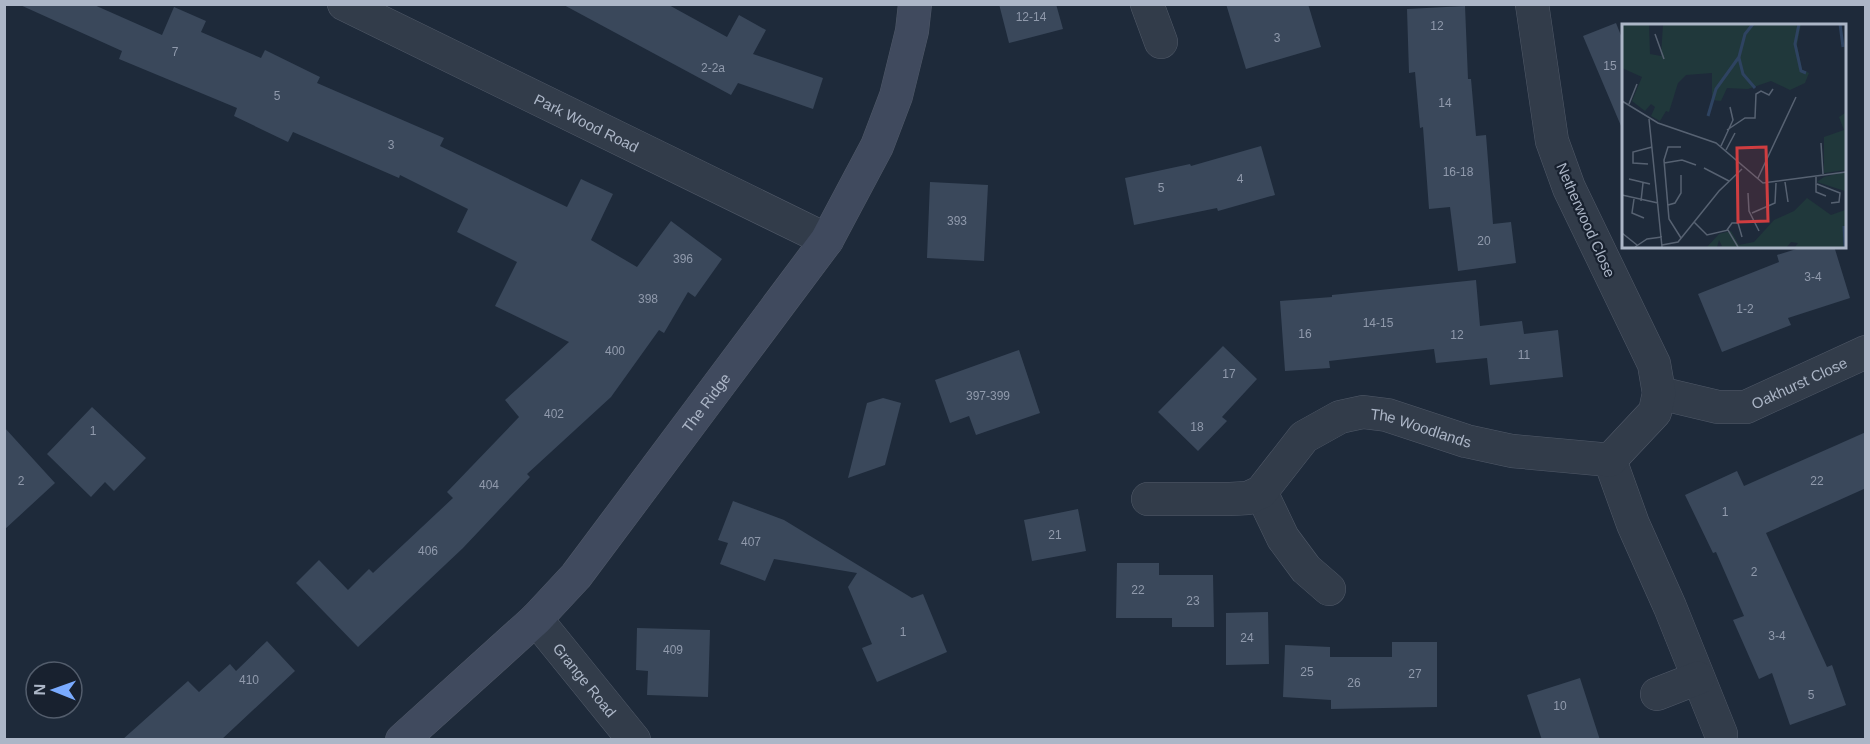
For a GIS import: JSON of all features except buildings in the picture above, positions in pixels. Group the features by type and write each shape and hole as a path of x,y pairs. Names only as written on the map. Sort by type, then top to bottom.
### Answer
{"main road":[{"name":"The Ridge","path":"402,740 536,620 576,576 827,240 877,146 896,96 912,31 915,4"}],"street":[{"name":"Park Wood Road","path":"344,4 827,240"},
{"path":"1147,4 1161,42"},
{"name":"Netherwood Close","path":"1532,4 1552,141 1569,188 1654,364 1659,393"},
{"name":"Oakhurst Close","path":"1659,393 1718,406 1746,407 1866,352"},
{"path":"1659,393 1655,412 1610,460 1633,524 1721,734"},
{"name":"The Woodlands","path":"1262,492 1304,437 1340,417 1363,412 1387,415 1466,441 1512,451 1610,460"},
{"path":"1148,499 1248,498 1262,492 1283,538 1306,569 1329,590"},
{"name":"Grange Road","path":"536,620 633,740"},
{"path":"1657,694 1698,678"}]}
